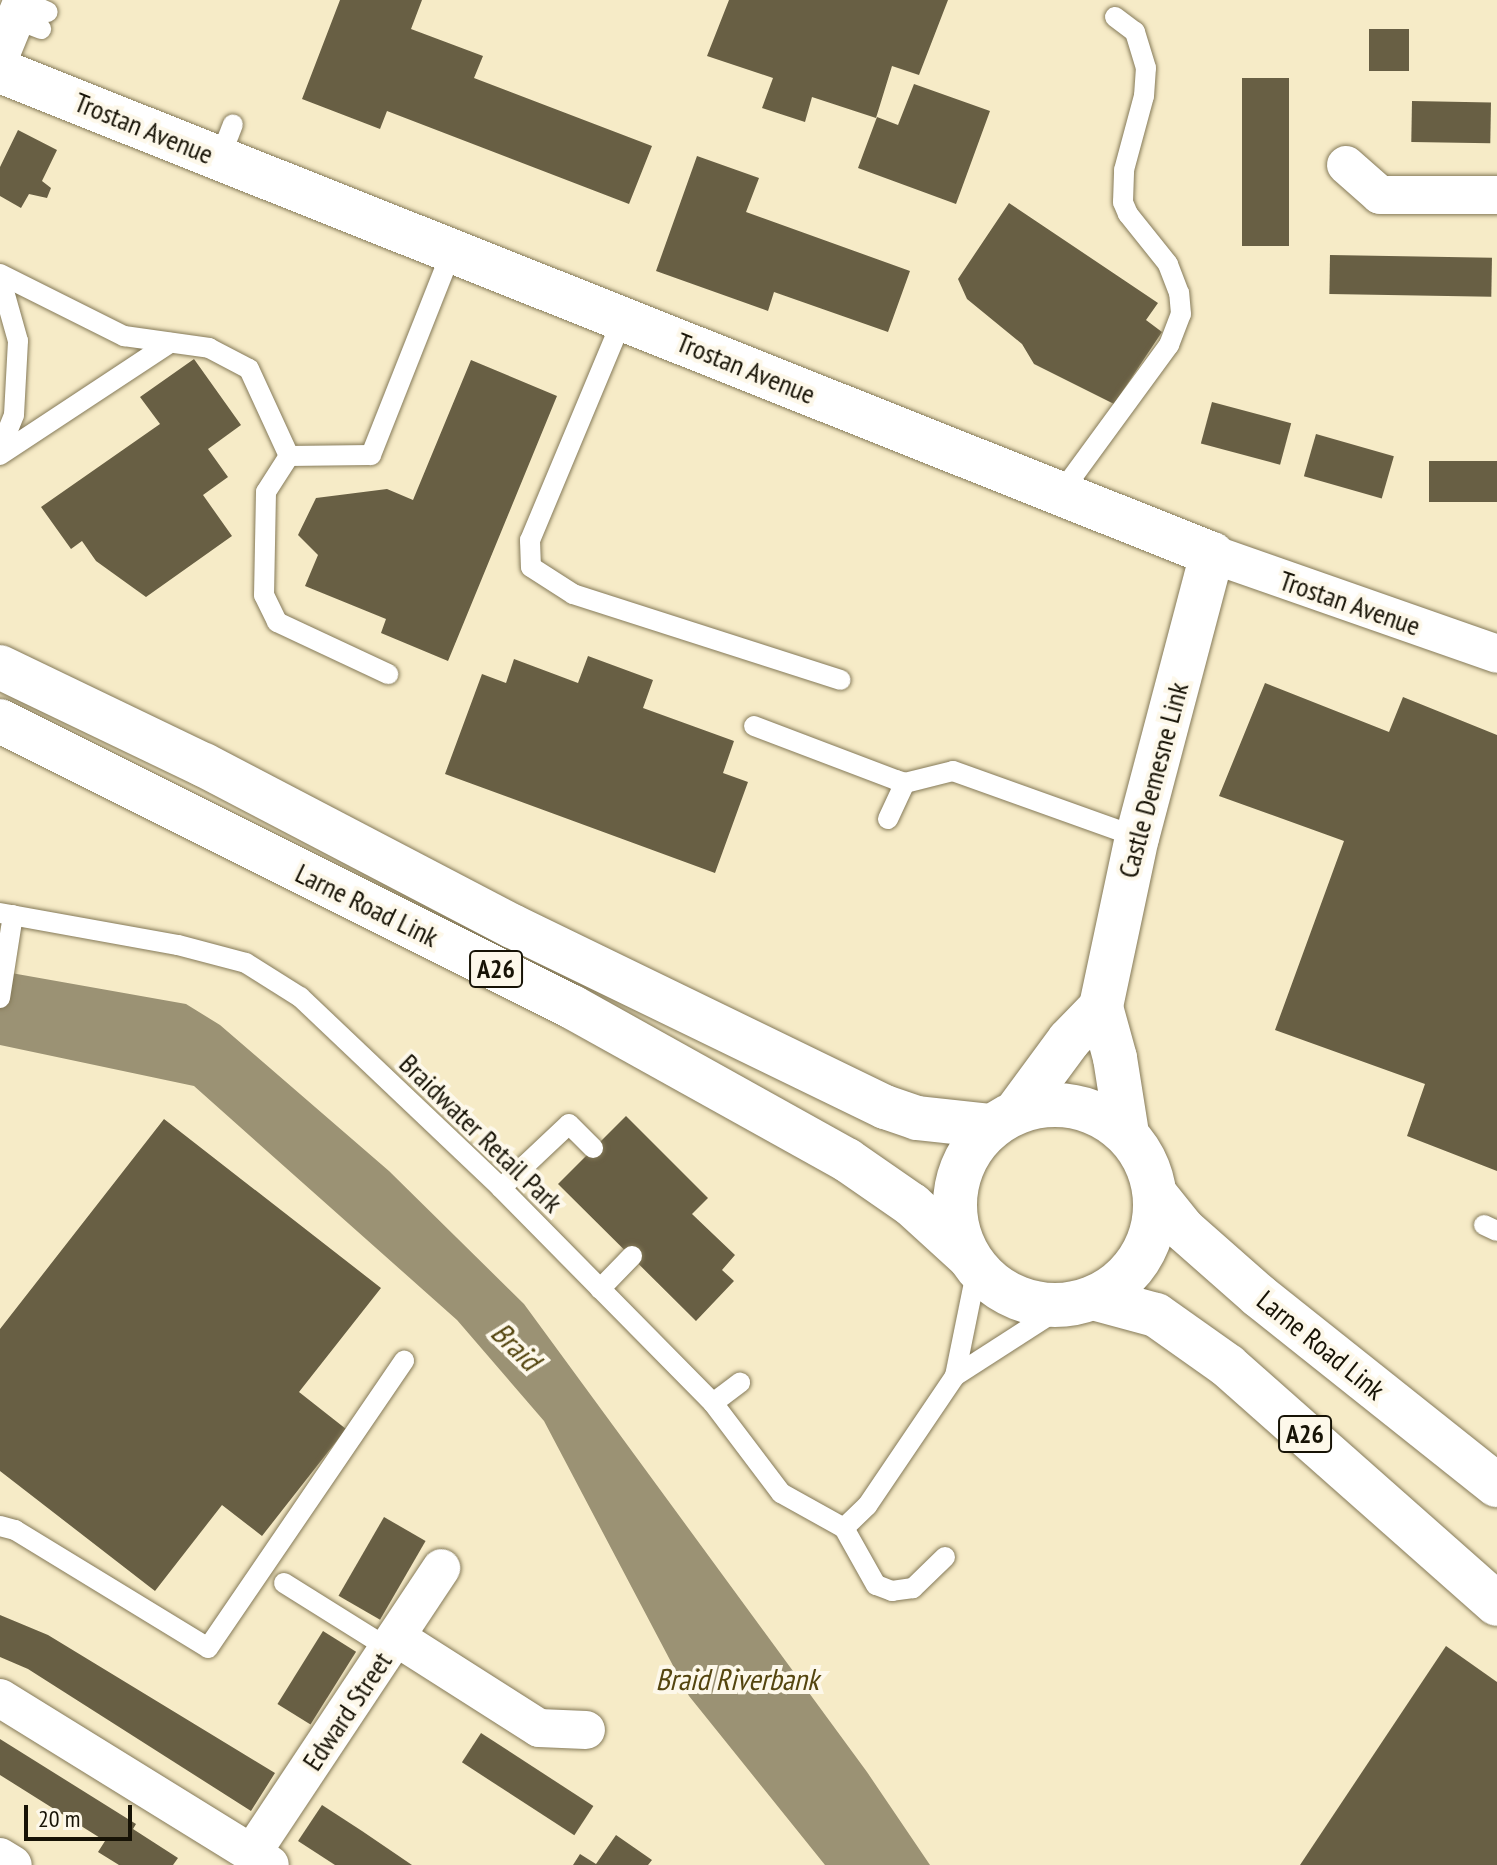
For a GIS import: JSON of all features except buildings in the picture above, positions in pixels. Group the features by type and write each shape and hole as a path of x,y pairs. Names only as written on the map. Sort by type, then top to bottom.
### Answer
{"main road":[{"name":"Trostan Avenue","path":"0,71 227,141 452,250 1212,554"},
{"name":"Castle Demesne Link","path":"1127,1134 1115,1058 1101,1007 1137,837 1212,554"},
{"name":"Larne Road Link","path":"0,667 204,765 526,933 885,1107 917,1118 1004,1119"},
{"name":"Larne Road Link","path":"0,721 572,1007 847,1160 912,1205 972,1262"},
{"path":"972,1262 956,1216 959,1173 972,1147 1004,1119 1069,1040 1101,1007"},
{"name":"A26","path":"1004,1119 1043,1104 1072,1106 1099,1114 1127,1134 1147,1163 1155,1194 1153,1226 1141,1256 1120,1281 1079,1301"},
{"name":"Larne Road Link","path":"1155,1194 1183,1229 1259,1296 1497,1485"},
{"name":"A26","path":"972,1262 1009,1294 1037,1304 1079,1301 1156,1315 1228,1366 1497,1604"}],"street":[{"path":"0,56 30,12"},
{"path":"1346,165 1380,195 1497,195"},
{"name":"Trostan Avenue","path":"1212,554 1497,654"},
{"name":"Edward Street","path":"261,1859 392,1642 441,1568"},
{"path":"392,1642 539,1728 586,1730"},
{"path":"0,1698 261,1859"},
{"path":"0,1857 13,1865"}],"lane":[{"path":"1060,494 1169,345 1181,314 1179,293 1168,264 1128,214 1123,202 1124,170 1144,96 1146,68 1135,32 1115,17"},
{"path":"289,456 371,455 452,250"},
{"path":"0,276 124,336 209,348 249,369 289,456"},
{"path":"0,276 18,341 14,415 0,452"},
{"path":"623,318 530,540 531,567 573,594 841,680"},
{"path":"0,452 170,343"},
{"path":"289,456 266,492 264,595 277,622 388,674"},
{"path":"754,726 905,783 953,771 1137,837"},
{"path":"888,819 905,783"},
{"path":"0,998 9,943 6,914"},
{"name":"Braidwater Retail Park","path":"6,914 178,945 246,963 300,997 501,1188 713,1403 781,1493 844,1528"},
{"path":"501,1188 569,1124 593,1148"},
{"path":"600,1289 632,1256"},
{"path":"955,1376 972,1262"},
{"path":"945,1557 913,1588 892,1591 876,1585 844,1528 867,1506 955,1376 1079,1301"},
{"path":"0,1526 15,1530 208,1648 404,1361"},
{"path":"713,1403 740,1383"},
{"path":"284,1583 392,1642"}],"water":[{"name":"Braid Riverbank","path":"0,971 186,1004 220,1025 389,1171 524,1304 867,1772 930,1865 825,1865 689,1696 544,1421 457,1320 194,1086 0,1045"}],"water label":[{"name":"Braid","path":"516,1346"}]}
